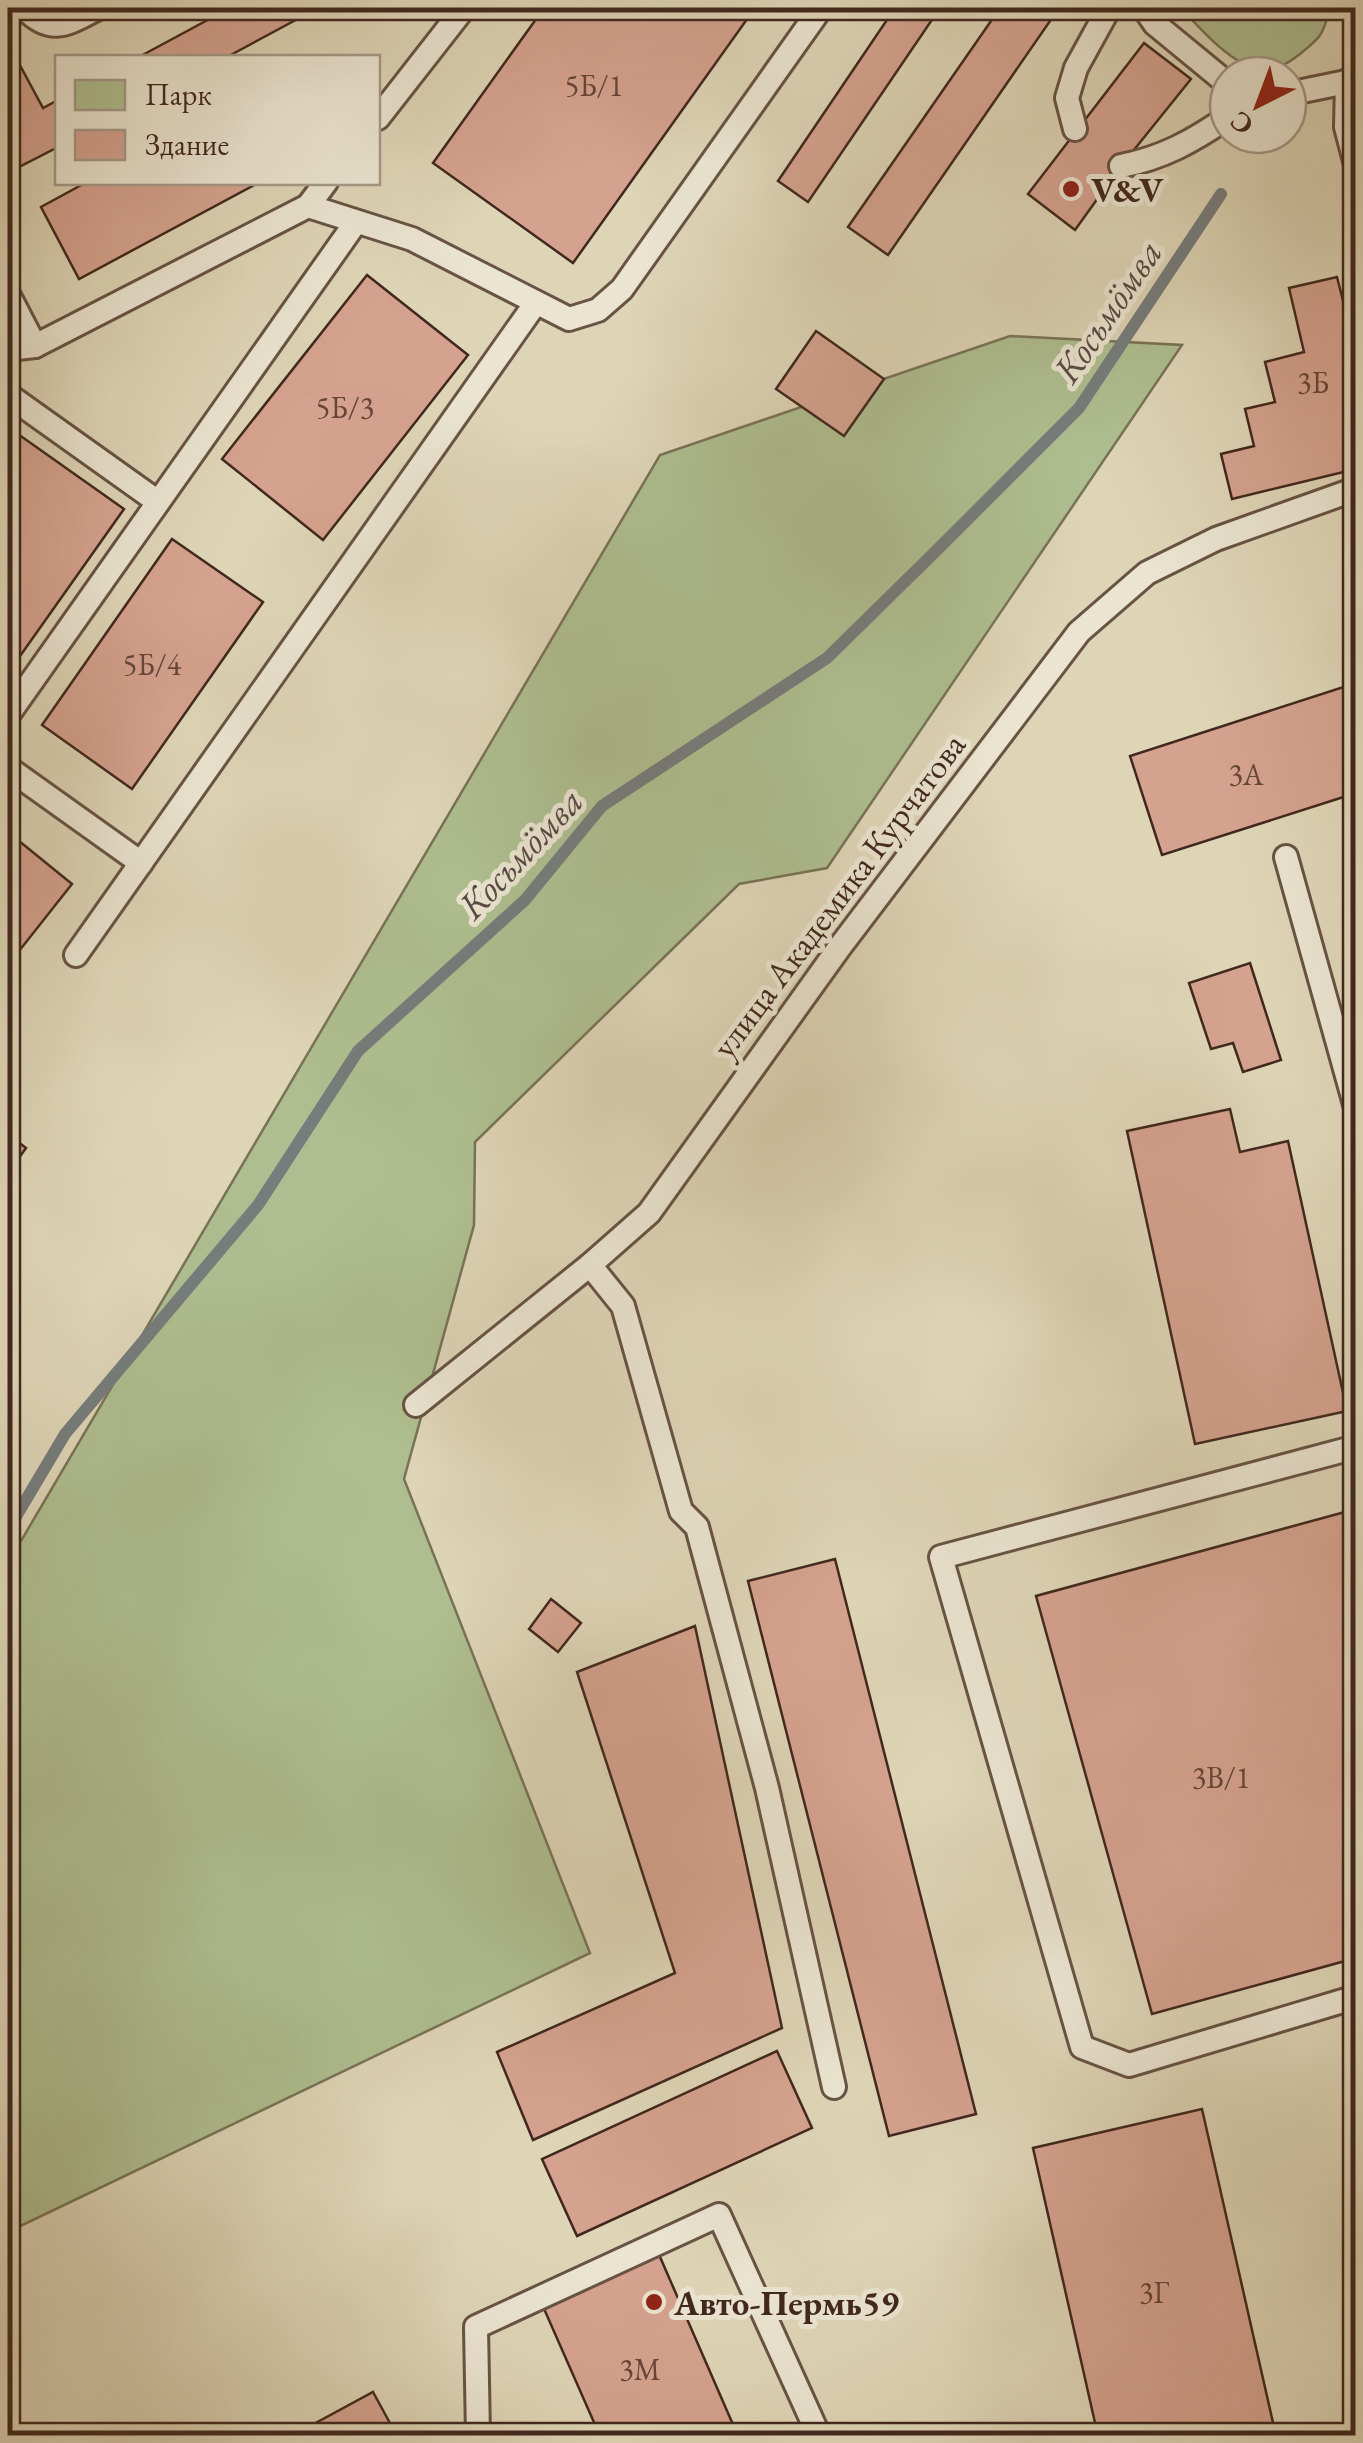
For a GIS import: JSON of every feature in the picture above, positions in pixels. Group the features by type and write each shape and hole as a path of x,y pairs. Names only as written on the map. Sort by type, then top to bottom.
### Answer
{"lane":[{"path":"24,8 38,22 55,26 98,8"},
{"path":"380,115 464,8"},
{"path":"308,206 412,239 570,319 598,310 622,289 821,8"},
{"path":"1076,128 1067,98 1076,68 1109,8"},
{"path":"1144,8 1155,24 1208,68"},
{"path":"1308,90 1352,81 1346,127 1356,165"},
{"path":"1121,166 1153,160 1208,131"},
{"path":"8,350 35,346 308,206 324,185"},
{"path":"8,716 356,222"},
{"path":"8,294 35,346"},
{"path":"76,955 536,304"},
{"path":"8,395 158,502"},
{"name":"улица Академика Курчатова","path":"416,1404 590,1265 649,1212 840,948 1079,632 1147,573 1216,539 1356,489"},
{"path":"8,768 141,863"},
{"path":"1286,857 1356,1108"},
{"path":"590,1265 623,1306 681,1511 697,1527 766,1788 834,2087"},
{"path":"1356,1448 941,1557 1082,2047 1129,2065 1356,1997"},
{"path":"478,2436 476,2327 719,2215 819,2436"}],"green space":[{"path":"1180,8 1330,8 1319,37 1299,55 1230,55"},
{"path":"1010,336 1182,345 827,868 739,884 475,1142 474,1225 404,1479 590,1953 8,2232 8,1563 660,455"}],"building":[{"path":"230,8 318,8 231,55 143,55"},
{"path":"544,8 755,8 573,263 433,163"},
{"path":"895,8 940,8 808,202 778,181"},
{"path":"1000,8 1059,8 888,255 848,227"},
{"path":"8,43 43,108 55,102 55,149 15,169 8,155"},
{"path":"1144,43 1191,79 1075,230 1028,194"},
{"path":"81,185 254,185 79,279 41,207"},
{"path":"367,275 468,355 323,540 222,459"},
{"path":"1337,277 1356,352 1356,469 1232,499 1221,454 1254,446 1245,409 1275,402 1265,362 1304,352 1289,288"},
{"path":"816,331 884,379 844,436 776,389"},
{"path":"8,427 124,509 8,673"},
{"path":"172,539 263,602 132,789 42,725"},
{"path":"1356,683 1356,793 1162,855 1130,756"},
{"path":"8,832 72,884 8,965"},
{"path":"1250,963 1281,1060 1243,1072 1233,1043 1211,1049 1189,983"},
{"path":"1230,1109 1240,1152 1288,1141 1347,1411 1195,1444 1127,1131"},
{"path":"8,1134 26,1148 8,1173"},
{"path":"1356,1509 1356,1958 1152,2014 1036,1596"},
{"path":"835,1559 976,2114 889,2136 748,1581"},
{"path":"551,1599 581,1623 558,1652 529,1629"},
{"path":"695,1626 782,2028 533,2140 497,2052 675,1973 577,1672"},
{"path":"777,2051 812,2128 577,2236 542,2159"},
{"path":"1202,2109 1276,2436 1098,2436 1033,2148"},
{"path":"657,2250 738,2436 600,2436 541,2302"},
{"path":"373,2392 397,2436 304,2436 301,2431"}],"waterway":[{"name":"Косьмӧмва","path":"8,1530 65,1434 258,1205 358,1051 525,900 602,806 827,658 940,547 1079,408 1221,194"}],"place":[{"name":"V&V","path":"1071,189"},
{"name":"Авто-Пермь59","path":"654,2302"}]}
